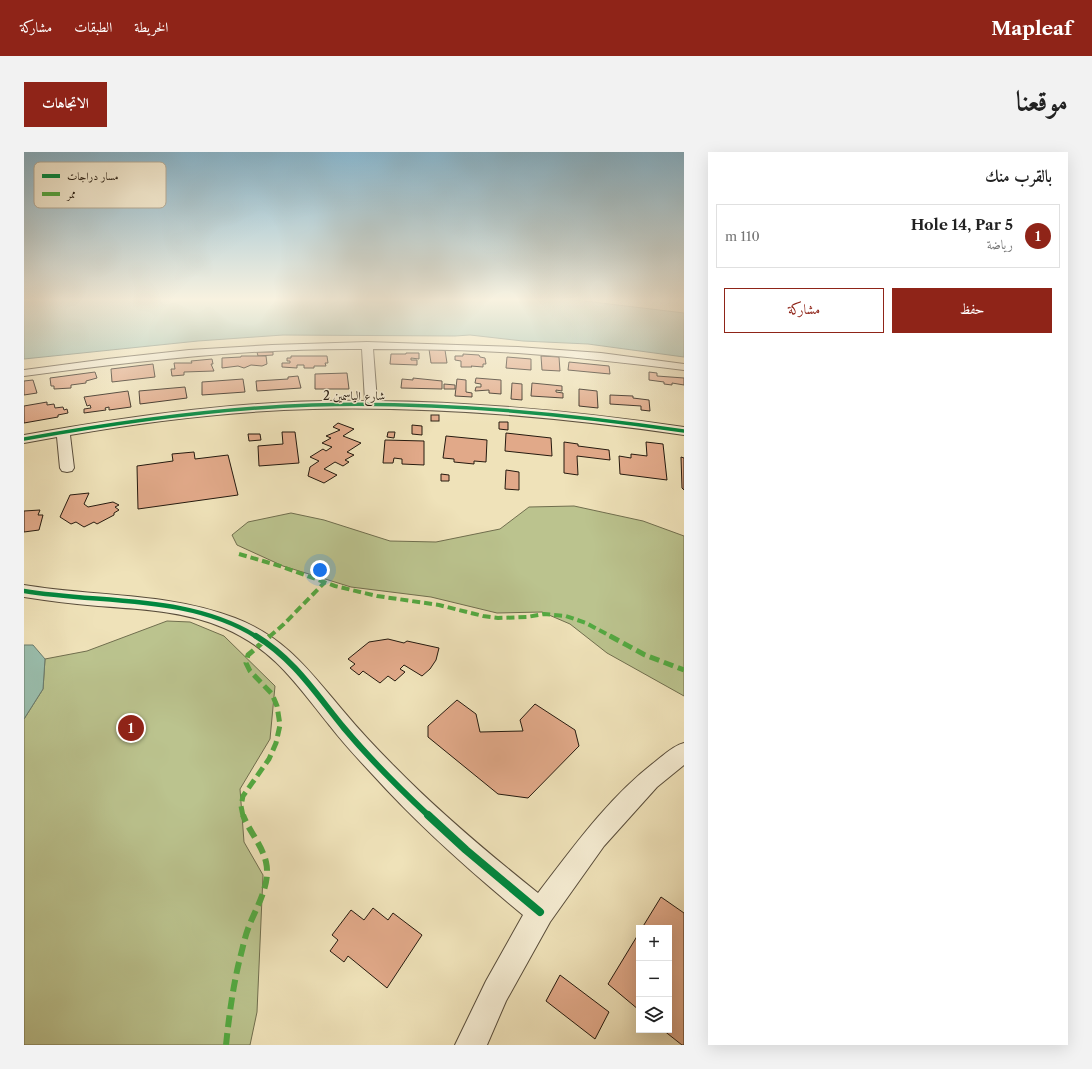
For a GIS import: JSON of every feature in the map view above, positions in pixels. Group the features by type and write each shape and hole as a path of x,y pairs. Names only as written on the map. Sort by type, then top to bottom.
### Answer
{"street":[{"path":"367,345 371,404"},
{"path":"24,373 104,362 205,351 274,347 367,345 415,345 512,349 606,357 684,367"},
{"name":"شارع الياسمين 2","path":"24,439 128,421 198,413 312,405 371,404 432,405 518,410 615,420 684,430"},
{"path":"63,432 67,468"},
{"path":"24,591 82,600 151,605 184,610 216,618 241,628 264,641 285,657 303,676 359,745 395,783 437,824 485,867 540,912"},
{"path":"471,1045 496,991 540,912 595,838 650,780 684,752"}],"green space":[{"path":"574,506 643,521 684,536 684,696 607,653 570,624 542,612 497,613 431,597 351,587 283,566 237,545 232,535 248,522 291,513 324,520 390,541 436,542 500,529 529,507"},
{"path":"167,621 190,622 224,636 275,686 270,739 240,789 244,842 263,875 257,1012 250,1045 24,1045 24,719 43,689 45,659 87,651"}],"shaded area":[{"path":"24,342 191,342 24,359"},
{"path":"538,342 684,342 684,357 588,344"},
{"path":"24,645 33,645 45,659 43,689 24,719"}],"building":[{"path":"429,349 445,350 447,363 431,363"},
{"path":"257,352 273,352 273,355 258,356"},
{"path":"419,353 419,359 411,358 411,360 417,360 417,365 390,364 391,354"},
{"path":"463,354 479,355 480,357 485,358 486,364 483,364 483,367 461,367 461,361 455,360 455,356 463,356"},
{"path":"266,356 267,364 262,366 251,365 244,368 238,366 222,368 222,358"},
{"path":"291,356 327,356 328,363 325,363 326,366 314,366 314,368 304,368 304,365 297,365 297,368 282,367 282,363 290,363 290,361 287,361 287,358 291,358"},
{"path":"541,356 559,357 560,371 542,370"},
{"path":"507,357 531,359 531,370 506,368"},
{"path":"212,359 213,364 211,364 214,371 184,372 184,375 172,376 171,369 175,369 174,363 192,363 191,361"},
{"path":"569,362 609,366 610,374 568,370"},
{"path":"153,364 155,377 112,382 111,369"},
{"path":"95,372 97,378 86,381 86,383 71,385 71,388 54,389 54,386 51,386 50,378"},
{"path":"649,372 657,373 657,376 684,378 684,385 672,383 672,385 664,384 664,382 649,380"},
{"path":"347,373 349,389 315,389 315,374"},
{"path":"298,376 301,388 257,391 256,381 288,379 288,377"},
{"path":"413,378 442,381 442,389 401,388 402,379 413,380"},
{"path":"476,378 501,380 501,394 489,393 489,390 475,391 476,387 481,387 481,384 475,383"},
{"path":"243,379 245,392 202,395 202,382"},
{"path":"457,379 466,380 466,392 472,393 472,397 455,396"},
{"path":"33,380 37,393 24,395 24,381"},
{"path":"512,383 522,384 522,400 511,399"},
{"path":"532,383 562,386 562,391 556,390 556,392 563,393 563,398 531,396"},
{"path":"444,384 455,385 455,389 444,389"},
{"path":"185,387 187,398 140,404 139,391"},
{"path":"579,389 597,391 598,408 579,406"},
{"path":"128,391 131,407 109,410 109,407 105,408 106,410 84,413 84,409 91,408 90,405 87,406 84,397"},
{"path":"610,395 633,396 633,398 649,400 650,411 641,410 641,406 610,404"},
{"path":"47,402 47,405 54,404 55,408 63,407 64,410 67,409 68,413 58,415 58,417 24,423 24,406"},
{"path":"431,415 439,415 439,421 431,421"},
{"path":"499,422 508,422 508,430 499,429"},
{"path":"338,423 354,429 343,436 361,443 347,452 354,455 345,460 349,462 343,466 335,462 324,469 337,475 324,483 308,476 310,467 319,461 310,457 323,449 326,451 332,447 322,443 331,438 326,436 340,430 333,427"},
{"path":"412,425 422,426 422,435 412,434"},
{"path":"282,432 295,432 299,463 259,466 258,446 283,444"},
{"path":"388,432 395,432 394,438 387,437"},
{"path":"506,433 551,438 552,456 505,451"},
{"path":"248,434 260,434 261,440 249,441"},
{"path":"446,436 487,440 486,462 474,461 474,464 454,462 454,459 443,458"},
{"path":"385,440 424,441 424,465 402,464 402,459 394,458 393,463 383,463"},
{"path":"564,442 578,444 578,446 609,450 610,460 577,456 578,475 564,473"},
{"path":"646,442 663,444 667,480 620,474 619,456 631,458 631,454 647,456"},
{"path":"194,452 195,459 228,455 238,495 138,509 137,466 173,461 172,454"},
{"path":"681,457 684,458 684,490 682,488"},
{"path":"506,470 519,472 519,490 505,489"},
{"path":"441,474 449,475 449,481 441,481"},
{"path":"89,493 84,504 88,507 113,502 119,505 115,507 119,510 114,513 114,515 97,524 94,522 84,527 76,522 71,524 60,517 70,495"},
{"path":"40,510 38,515 43,515 39,530 24,532 24,511"},
{"path":"388,639 404,643 407,641 439,648 436,660 430,669 422,676 404,665 400,669 405,672 395,681 388,676 380,683 363,671 359,675 350,668 355,664 348,659 369,642"},
{"path":"457,700 476,714 480,732 523,731 520,720 535,704 575,730 579,746 528,798 498,794 428,737 428,726"},
{"path":"661,897 684,913 684,1045 667,1033 672,1033 672,925 644,925"},
{"path":"373,908 388,920 393,913 422,935 387,988 348,956 344,962 330,951 338,940 332,935 351,910 364,920"},
{"path":"636,938 636,1007 608,984"},
{"path":"560,975 609,1012 595,1039 546,1001"}],"marked path":[{"path":"239,554 280,566 335,586 377,596 439,605 483,616 498,618 527,617 544,614 566,616 586,623 645,655 684,670"},
{"path":"226,1045 231,1002 239,960 247,932 265,886 267,872 266,862 247,825 241,806 244,793 263,770 272,754 280,725 279,712 275,699 262,682 248,669 246,659 248,655 284,624 324,583"}],"cycle path":[{"path":"24,439 131,421 203,412 312,405 359,404 452,406 499,409 592,418 684,431"},
{"path":"24,591 72,598 145,604 193,611 217,618 253,634 275,649 294,666 353,738 412,800 466,850 540,912"}],"place":[{"name":"Hole 14, Par 5","path":"131,728"}]}
